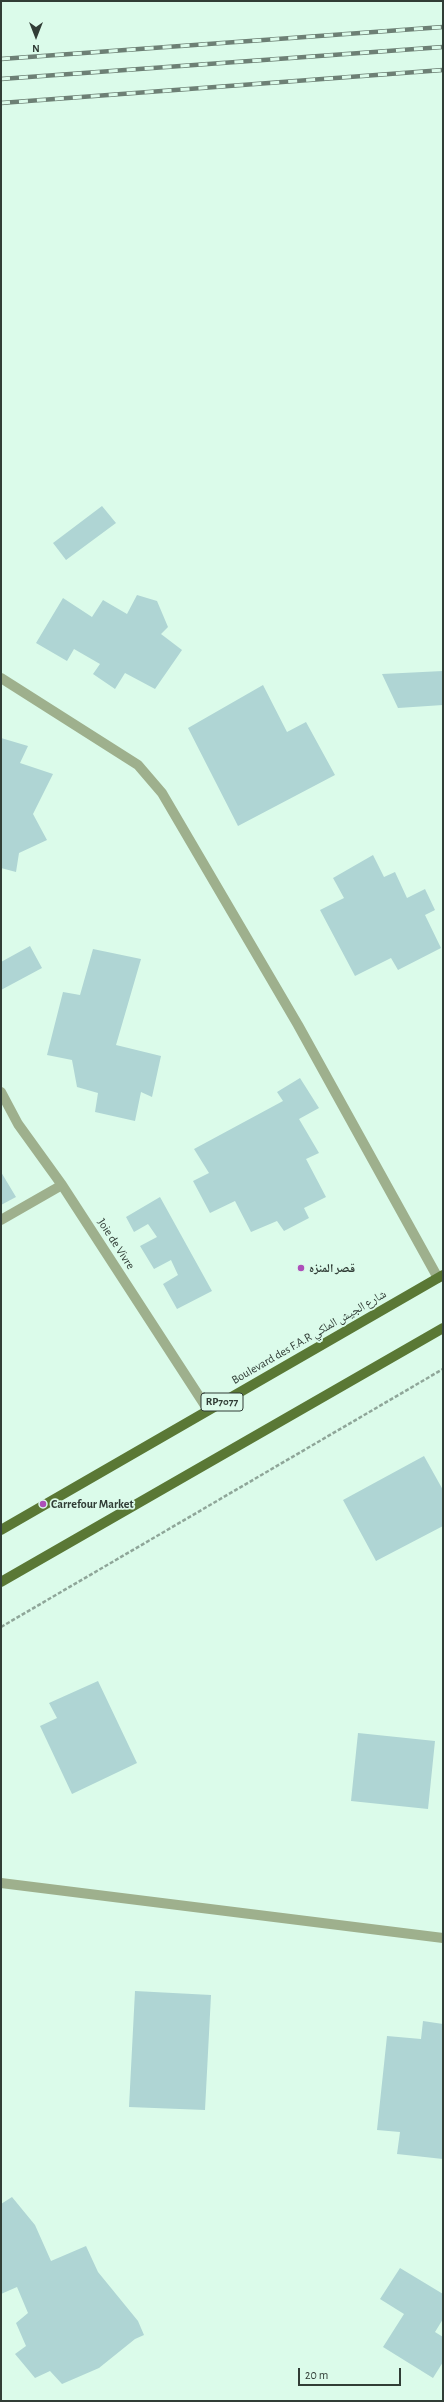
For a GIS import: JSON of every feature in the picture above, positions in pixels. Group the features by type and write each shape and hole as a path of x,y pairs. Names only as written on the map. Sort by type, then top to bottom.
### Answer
{"main road":[{"name":"Boulevard des F.A.R شارع الجيش الملكي","path":"1,1530 440,1276"},
{"path":"1,1582 443,1328"}],"street":[{"path":"1,678 138,765 162,793 298,1025 440,1276"},
{"name":"Joie de Vivre","path":"1,1092 18,1124 62,1185 208,1410"},
{"path":"1,1107 18,1124"},
{"path":"1,1220 62,1185"},
{"path":"1,1882 443,1938"}],"path":[{"path":"1,1627 443,1369"}],"building":[{"path":"102,506 116,523 66,560 53,543"},
{"path":"137,595 157,601 168,627 161,634 182,650 155,689 125,673 115,689 93,674 100,664 74,649 67,661 36,643 63,598 92,617 103,600 127,614"},
{"path":"443,671 443,705 398,708 382,674"},
{"path":"263,685 287,732 306,722 335,775 238,826 188,728"},
{"path":"1,738 28,746 20,763 53,774 33,814 47,840 19,853 16,872 1,868"},
{"path":"373,855 384,877 395,872 407,898 425,889 435,910 425,915 441,948 398,970 391,958 355,976 320,910 344,898 333,878"},
{"path":"30,946 42,968 1,990 1,962"},
{"path":"93,949 141,959 116,1045 161,1056 152,1097 141,1092 135,1121 95,1112 98,1093 77,1087 72,1060 47,1055 63,992 80,995"},
{"path":"300,1078 319,1108 299,1119 319,1153 306,1159 326,1197 304,1208 309,1218 284,1231 277,1221 251,1232 235,1201 210,1213 193,1181 209,1173 194,1149 283,1101 277,1092"},
{"path":"1,1172 16,1197 1,1205"},
{"path":"160,1197 212,1291 177,1309 163,1284 178,1275 171,1260 154,1269 140,1246 157,1237 148,1224 134,1232 126,1217"},
{"path":"424,1456 443,1490 443,1526 376,1561 343,1500"},
{"path":"98,1681 137,1763 72,1794 40,1726 57,1718 49,1703"},
{"path":"358,1733 435,1741 428,1809 351,1801"},
{"path":"135,1991 211,1995 205,2110 129,2107"},
{"path":"423,2021 443,2024 443,2159 397,2154 400,2132 377,2130 387,2036 421,2039"},
{"path":"12,2197 35,2225 51,2261 86,2246 98,2272 138,2321 144,2335 135,2339 99,2368 62,2384 50,2371 35,2378 15,2354 26,2346 16,2323 28,2313 17,2287 1,2294 1,2204"},
{"path":"400,2268 443,2294 443,2319 435,2332 443,2337 443,2362 433,2378 383,2347 404,2314 380,2299"}],"railway":[{"path":"1,59 443,27"},
{"path":"1,79 443,47"},
{"path":"1,103 443,70"}],"place":[{"name":"قصر المنزه","path":"301,1268"},
{"name":"Carrefour Market","path":"43,1504"}]}
